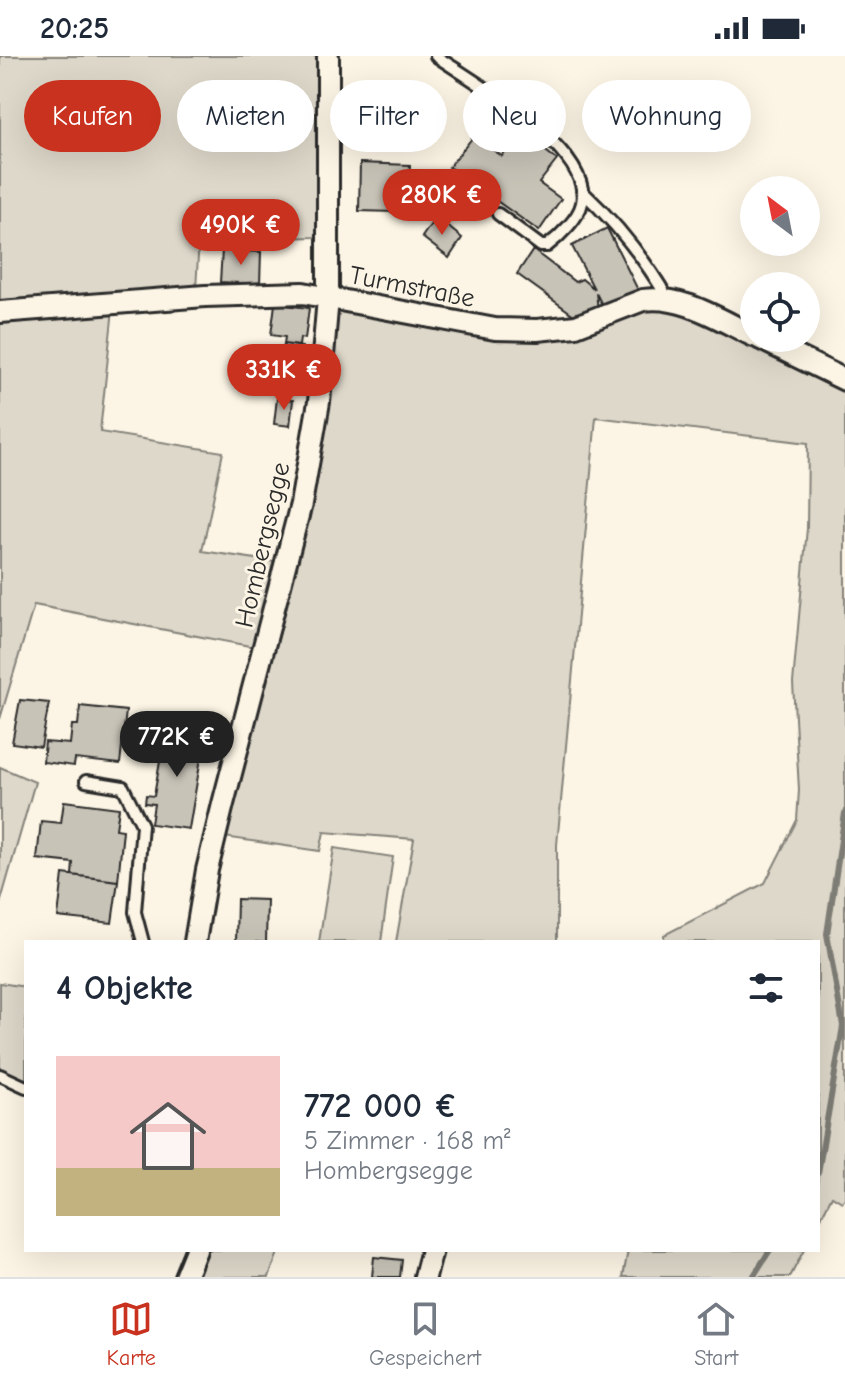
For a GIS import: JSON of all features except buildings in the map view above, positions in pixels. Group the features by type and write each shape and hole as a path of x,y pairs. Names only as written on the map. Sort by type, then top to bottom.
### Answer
{"street":[{"name":"Hombergsegge","path":"195,940 220,817 301,504 319,402 328,298 328,56"},
{"name":"Turmstraße","path":"0,312 205,296 303,293 495,329 537,330 576,326 643,300 669,300 707,313 740,329"},
{"name":"Turmstraße","path":"787,352 845,380"},
{"path":"185,1277 195,1252"},
{"path":"425,1277 431,1252"}],"lane":[{"path":"436,56 555,142 573,166 582,191 623,234 669,300"},
{"path":"498,214 541,246 547,246 580,209 582,191"},
{"path":"86,781 123,787 142,825 135,912 142,940"},
{"path":"0,1075 24,1086"}],"shaded area":[{"path":"0,56 322,56 316,237 199,240 196,289 0,307"},
{"path":"671,306 740,338 740,352 770,352 845,387 845,1198 842,1202 832,1196 820,1219 820,940 664,940 664,935 765,883 797,820 799,790 793,683 807,528 808,443 596,417 557,845 557,940 396,940 414,839 324,832 320,851 224,837 282,624 320,456 338,312 363,312 466,332"},
{"path":"113,309 100,432 223,452 202,551 276,562 255,647 34,605 0,719 0,319"},
{"path":"0,767 35,782 0,904"},
{"path":"334,848 393,857 381,940 319,940"},
{"path":"0,983 24,987 24,1088 0,1076"},
{"path":"204,1252 278,1252 269,1277 192,1277"},
{"path":"628,1252 803,1252 790,1277 623,1277"}],"waterway":[{"path":"820,1161 843,1026 827,934 845,813"},
{"path":"753,1277 769,1252"}]}
